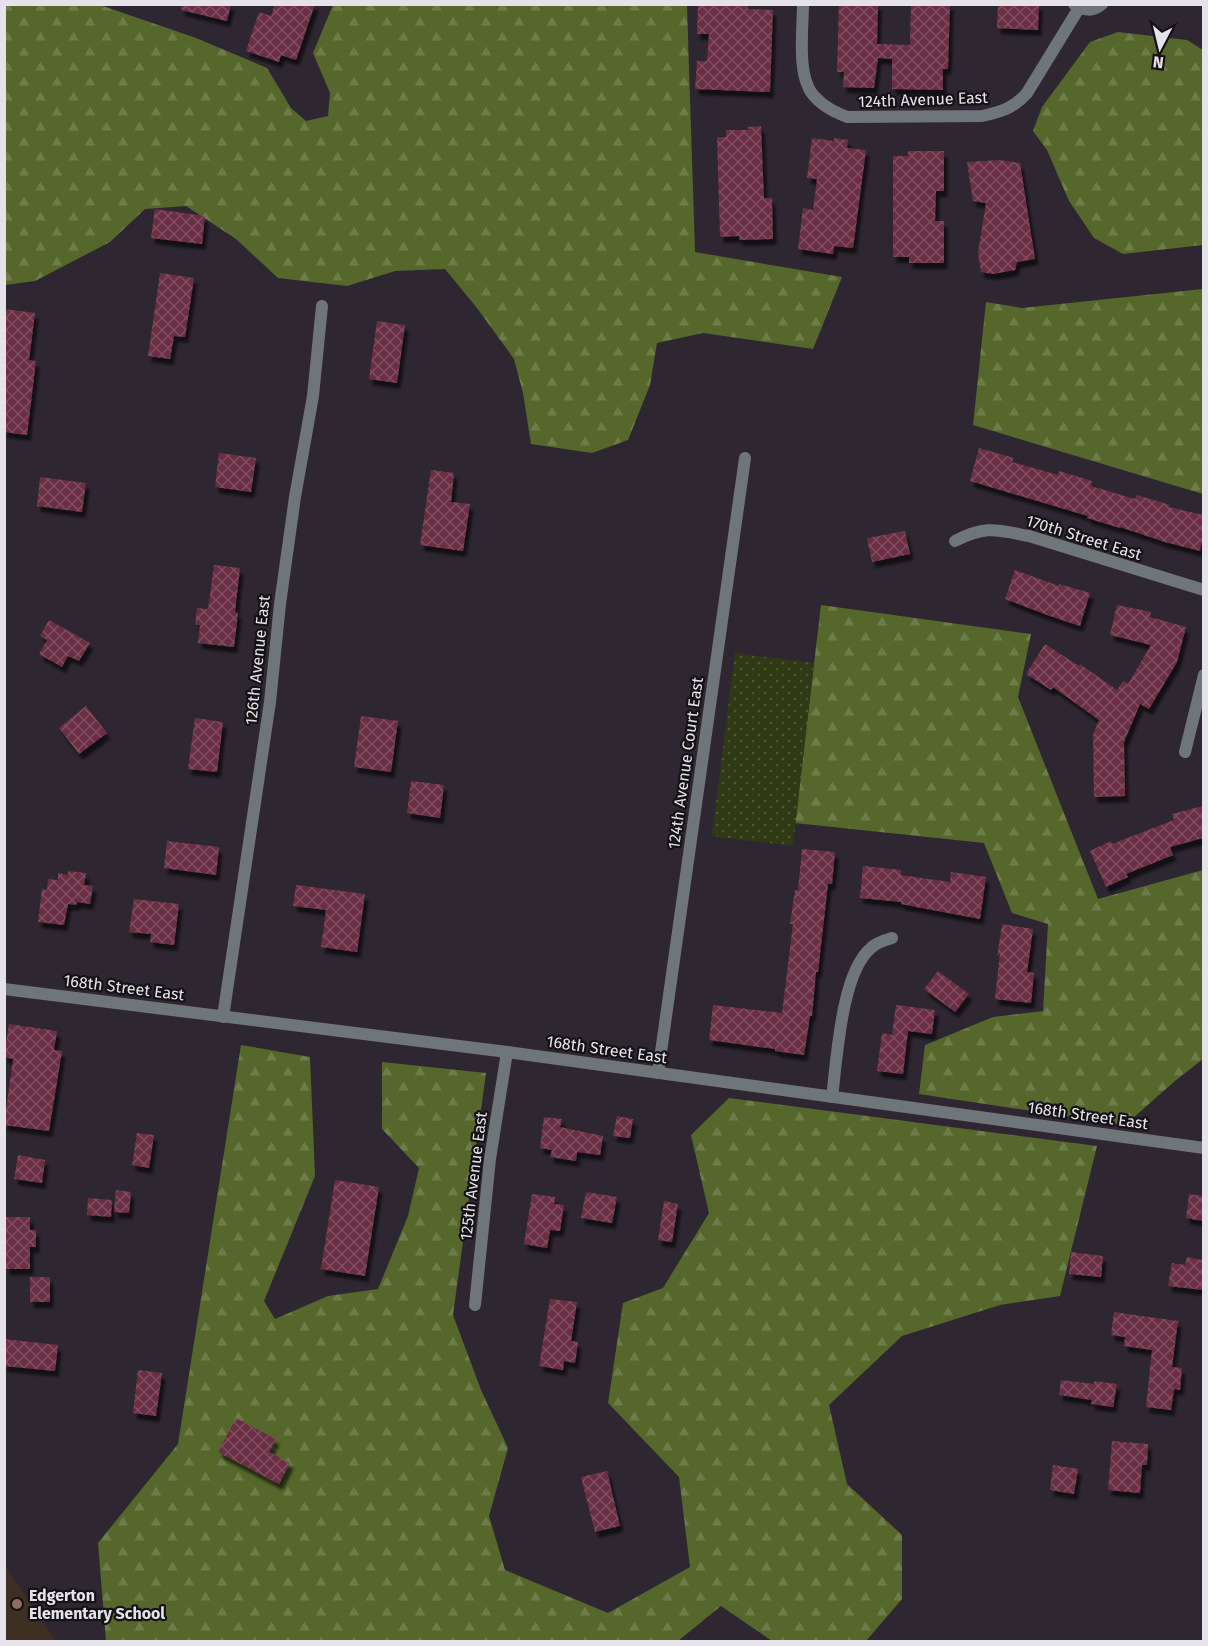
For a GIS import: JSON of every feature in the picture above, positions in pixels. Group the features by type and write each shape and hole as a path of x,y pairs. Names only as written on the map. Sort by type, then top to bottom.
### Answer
{"street":[{"name":"124th Avenue East","path":"803,4 804,77 813,96 827,108 847,117 982,116 1000,112 1018,104 1027,93 1076,6"},
{"path":"1076,6 1092,10 1102,4"},
{"name":"126th Avenue East","path":"223,1017 270,702 280,604 295,497 313,396 322,306"},
{"name":"124th Avenue Court East","path":"658,1073 745,458"},
{"name":"170th Street East","path":"955,541 985,529 1003,531 1203,590"},
{"path":"1185,752 1203,675"},
{"path":"832,1097 847,993 858,965 870,949 892,938"},
{"name":"168th Street East","path":"4,989 507,1052 1203,1148"},
{"name":"125th Avenue East","path":"475,1305 490,1159 507,1052"}],"shaded area":[{"name":"Edgerton Elementary School","path":"5,1566 56,1641 5,1641"}],"green space":[{"path":"4,5 100,5 196,38 267,68 291,108 306,121 328,116 330,93 313,53 333,5 687,5 695,252 842,277 813,349 703,333 657,343 650,385 628,440 592,453 531,444 523,393 514,359 445,269 395,271 347,286 278,278 236,239 186,206 145,209 110,242 35,281 5,285"},
{"path":"1118,32 1187,40 1203,50 1203,245 1123,254 1094,238 1069,201 1047,150 1033,131 1042,107 1090,42"},
{"path":"1203,289 1203,494 973,425 986,302 1022,308"},
{"path":"821,605 1031,634 1018,697 1098,899 1203,870 1203,1059 1125,1125 919,1094 925,1045 993,1017 1043,1011 1048,924 1012,913 984,843 795,823"},
{"path":"735,653 814,663 793,846 712,836"},
{"path":"241,1045 310,1057 315,1176 264,1301 275,1319 328,1296 378,1289 408,1216 419,1168 382,1129 382,1062 486,1073 453,1315 481,1390 508,1448 489,1516 505,1570 608,1613 690,1567 679,1477 608,1403 623,1303 663,1288 709,1213 691,1135 729,1098 1097,1146 1060,1296 1000,1305 902,1336 829,1405 847,1484 902,1535 902,1599 866,1641 772,1641 721,1606 678,1641 106,1641 98,1543 178,1444"}],"building":[{"path":"182,4 231,4 227,21 181,10"},
{"path":"275,4 315,4 296,60 281,55 279,62 246,51 259,12 271,16"},
{"path":"698,4 748,4 748,9 773,10 770,92 695,89 697,61 707,61 709,34 697,34"},
{"path":"839,4 878,4 877,44 910,45 911,4 950,4 948,69 943,69 943,90 892,89 892,59 878,58 874,88 843,87 844,72 837,72"},
{"path":"998,4 1039,4 1038,30 997,28"},
{"path":"761,126 764,198 772,198 773,239 739,240 739,236 720,237 717,137 726,137 726,130 748,130 748,127"},
{"path":"812,138 848,140 847,148 866,150 853,248 834,246 833,254 798,249 803,208 813,210 817,179 807,178"},
{"path":"908,151 944,151 944,191 936,191 935,221 944,221 944,263 909,263 909,257 893,257 893,156 908,156"},
{"path":"999,160 1020,163 1035,259 1017,262 1015,270 993,274 981,272 978,253 986,203 973,201 967,162"},
{"path":"155,209 205,216 202,244 151,238"},
{"path":"160,273 194,278 185,337 174,336 170,359 148,356"},
{"path":"4,309 35,313 29,360 36,361 27,435 4,432"},
{"path":"377,321 405,325 397,383 369,379"},
{"path":"979,448 1014,458 1012,462 1058,475 1059,471 1092,481 1091,486 1135,499 1137,495 1170,505 1169,507 1203,515 1203,537 1200,551 970,481"},
{"path":"219,453 256,458 251,492 215,487"},
{"path":"431,470 454,473 451,502 470,504 463,551 420,545"},
{"path":"40,477 86,483 82,512 37,506"},
{"path":"905,531 910,554 872,562 867,538"},
{"path":"214,565 240,568 234,647 198,643 200,625 195,625 197,608 208,609"},
{"path":"1015,570 1059,586 1059,584 1090,593 1080,626 1005,599"},
{"path":"1117,605 1151,612 1150,617 1186,627 1177,662 1149,709 1140,704 1124,742 1125,796 1094,797 1093,735 1099,720 1053,687 1051,690 1026,674 1045,644 1079,666 1080,664 1117,690 1123,681 1128,684 1151,645 1110,635"},
{"path":"49,620 90,643 79,661 68,656 62,667 39,654 47,640 40,636"},
{"path":"86,706 107,733 79,754 59,728"},
{"path":"361,716 398,721 391,772 354,767"},
{"path":"195,718 223,722 217,772 188,769"},
{"path":"411,781 444,785 440,818 407,813"},
{"path":"1203,806 1203,838 1170,847 1173,855 1126,874 1128,877 1106,887 1090,851 1111,841 1112,844 1174,820 1172,814"},
{"path":"167,841 219,847 216,875 164,868"},
{"path":"802,849 835,852 832,884 828,884 812,1016 810,1016 804,1055 709,1040 713,1005 782,1013 793,924 790,924 795,890 798,890"},
{"path":"863,866 901,870 901,875 950,882 951,872 986,877 980,919 901,904 901,902 860,898"},
{"path":"68,871 86,873 84,885 93,886 90,904 77,902 76,905 68,904 64,925 38,922 42,889 47,890 48,879 58,880 58,873 68,875"},
{"path":"296,885 365,894 357,952 321,947 326,910 293,906"},
{"path":"134,899 179,904 174,945 150,942 151,934 129,932"},
{"path":"1002,924 1033,929 1027,972 1034,973 1031,1003 995,999 1000,953 997,957"},
{"path":"938,971 969,994 955,1012 924,989"},
{"path":"896,1005 935,1010 932,1034 908,1031 903,1074 877,1071 882,1033 892,1035"},
{"path":"9,1024 57,1031 54,1050 62,1051 49,1131 4,1125 13,1059 4,1057"},
{"path":"617,1116 633,1119 630,1138 613,1136"},
{"path":"544,1117 562,1119 560,1127 603,1136 600,1155 577,1152 576,1161 550,1157 552,1150 540,1148"},
{"path":"137,1133 154,1135 149,1168 132,1165"},
{"path":"18,1155 45,1160 42,1183 14,1179"},
{"path":"335,1180 379,1187 365,1276 321,1269"},
{"path":"116,1190 131,1192 129,1213 114,1212"},
{"path":"586,1192 617,1197 612,1223 581,1218"},
{"path":"532,1194 555,1197 554,1204 564,1205 560,1231 550,1230 547,1248 524,1244"},
{"path":"1189,1194 1203,1196 1203,1221 1186,1218"},
{"path":"88,1198 112,1200 111,1217 87,1215"},
{"path":"664,1201 678,1204 672,1242 658,1240"},
{"path":"5,1217 30,1217 30,1230 36,1230 36,1247 30,1247 30,1269 6,1269"},
{"path":"1071,1252 1103,1256 1101,1277 1069,1274"},
{"path":"1187,1257 1202,1260 1203,1290 1168,1286 1172,1263 1185,1265"},
{"path":"30,1277 50,1277 50,1302 30,1302"},
{"path":"550,1299 577,1302 571,1341 578,1342 575,1363 564,1361 563,1370 539,1366"},
{"path":"1114,1312 1178,1321 1172,1367 1182,1368 1180,1390 1174,1389 1171,1410 1146,1407 1152,1350 1124,1346 1125,1337 1111,1335"},
{"path":"4,1339 58,1345 55,1371 4,1366"},
{"path":"138,1370 162,1373 156,1416 133,1413"},
{"path":"1061,1380 1117,1384 1113,1407 1091,1404 1092,1400 1059,1395"},
{"path":"236,1418 276,1439 269,1452 290,1463 279,1484 218,1452"},
{"path":"1112,1441 1148,1444 1147,1465 1142,1465 1140,1493 1108,1490"},
{"path":"1053,1465 1078,1469 1074,1494 1050,1490"},
{"path":"607,1471 620,1526 595,1532 581,1477"}],"place":[{"name":"Edgerton Elementary School","path":"17,1604"}]}
